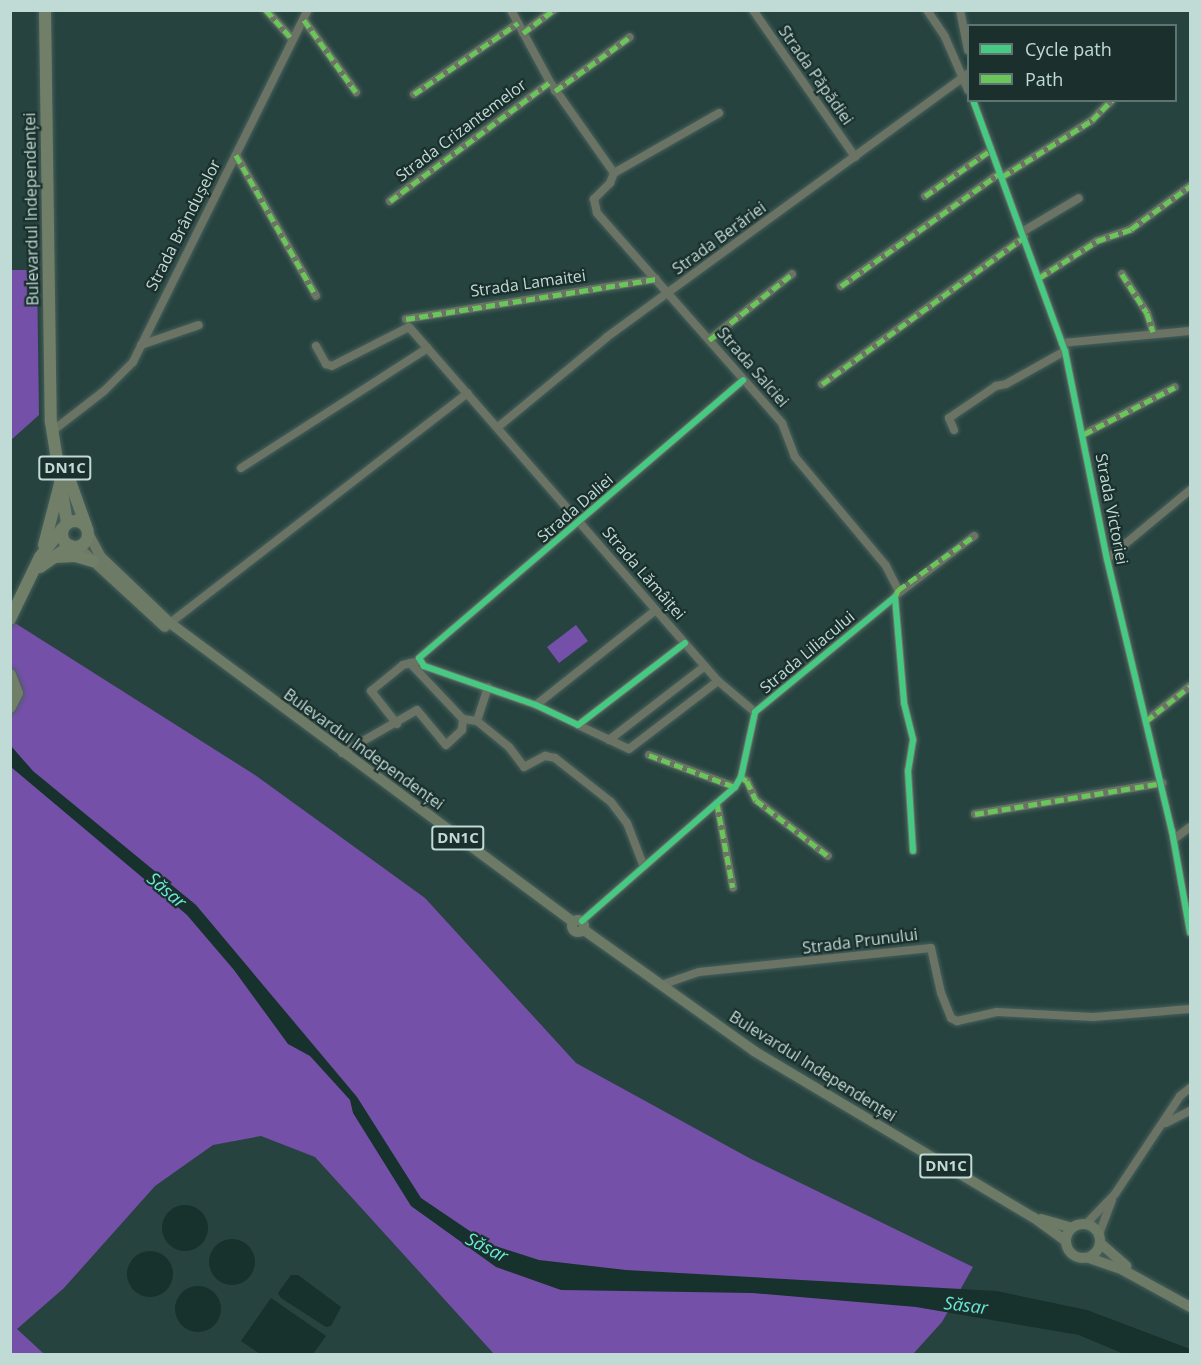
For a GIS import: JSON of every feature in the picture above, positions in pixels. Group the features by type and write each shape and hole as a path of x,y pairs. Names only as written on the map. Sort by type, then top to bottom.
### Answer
{"highway":[{"name":"Bulevardul Independenței","path":"45,10 50,408 61,480 65,526"},
{"name":"Bulevardul Independenței","path":"50,408 87,530"},
{"path":"45,557 61,480"},
{"path":"10,619 31,577 65,526 75,521 87,530 85,544 45,557"},
{"name":"DN1C","path":"65,526 62,537 74,547"},
{"path":"45,557 75,556 93,561"},
{"path":"10,675 17,693 10,707"}],"main road":[{"name":"Bulevardul Independenței","path":"87,530 100,556 170,623 252,687"},
{"name":"Bulevardul Independenței","path":"74,547 93,561 165,627 252,687 754,1051 1033,1217 1066,1241"},
{"name":"Bulevardul Independenței","path":"1033,1217 1072,1228"},
{"path":"1066,1241 1072,1228 1086,1224"},
{"name":"DN1C","path":"1086,1224 1148,1282"},
{"path":"1089,1258 1100,1239"},
{"name":"DN1C","path":"1066,1241 1073,1255 1089,1258 1148,1282 1191,1307"}],"street":[{"path":"266,10 293,40"},
{"name":"Strada Brândușelor","path":"55,429 122,375 141,345 308,10"},
{"path":"511,10 555,91 614,172 719,112"},
{"path":"523,33 554,10"},
{"name":"Strada Păpădiei","path":"753,10 855,157"},
{"path":"927,10 966,77"},
{"path":"960,10 967,42"},
{"path":"304,20 356,92"},
{"path":"414,94 518,23"},
{"path":"555,91 630,37"},
{"path":"955,59 967,52"},
{"name":"Strada Berăriei","path":"498,427 607,337 966,77"},
{"name":"Strada Crizantemelor","path":"390,201 550,82"},
{"name":"Strada Victoriei","path":"974,102 1064,347 1084,434 1107,559 1162,783 1191,932"},
{"path":"841,286 1001,175 1092,120 1110,102"},
{"path":"925,196 991,150"},
{"path":"236,155 316,296"},
{"name":"Strada Salciei","path":"614,172 610,183 597,194 593,207 782,423 795,457 885,566 896,593"},
{"path":"1040,278 1097,241 1131,229 1191,186"},
{"path":"822,384 1023,235 1079,198"},
{"path":"709,340 792,274"},
{"path":"1122,274 1147,313 1154,332"},
{"name":"Strada Lamaitei","path":"316,346 326,364 332,366 407,323 656,279"},
{"name":"Strada Lămâiței","path":"407,323 718,681 755,712"},
{"path":"141,345 199,325"},
{"path":"954,430 949,418 996,386 1006,384 1064,347 1154,332 1191,332"},
{"path":"241,468 428,348"},
{"name":"Strada Daliei","path":"397,724 371,691 381,680 417,660 581,522 743,380"},
{"path":"1084,434 1175,387"},
{"path":"170,623 468,393"},
{"path":"1107,559 1191,490"},
{"name":"Strada Liliacului","path":"580,924 735,787 741,777 755,712 896,593 974,536"},
{"path":"896,593 904,703 913,740 908,771 913,851"},
{"path":"536,705 656,610"},
{"path":"578,725 685,643"},
{"path":"417,660 536,705 629,749 718,681"},
{"path":"417,660 463,719 477,722 509,747 524,767 545,756 555,758 611,802 627,823 644,867"},
{"path":"609,740 705,666"},
{"path":"1146,721 1191,686"},
{"path":"477,722 488,687"},
{"path":"342,753 397,724 417,710 446,745 462,730 463,719"},
{"path":"649,755 735,787"},
{"path":"741,777 747,781 756,800 828,856"},
{"path":"975,814 1162,783"},
{"path":"717,803 733,888"},
{"path":"1174,839 1191,827"},
{"name":"Strada Prunului","path":"661,985 699,972 931,948 940,993 950,1015 957,1021 997,1012 1093,1017 1191,1009"},
{"path":"1086,1224 1115,1194 1164,1125 1180,1096 1191,1090 1191,1099"},
{"path":"1164,1125 1191,1111"},
{"path":"1100,1239 1115,1194"}],"shaded area":[{"path":"11,270 37,270 39,415 11,440"},
{"path":"11,616 15,623 255,775 425,898 576,1063 751,1159 973,1267 942,1322 913,1354 494,1354 315,1157 261,1136 213,1145 155,1186 64,1288 17,1329 44,1354 11,1354"},
{"path":"576,625 588,641 559,663 547,647"}],"water":[{"name":"Săsar","path":"11,746 33,771 196,905 357,1097 421,1198 489,1244 539,1260 626,1270 996,1291 1087,1310 1190,1349 1190,1354 1124,1354 1079,1335 916,1307 752,1293 561,1290 496,1267 411,1206 353,1113 350,1100 310,1056 288,1044 234,970 187,915 11,767"},
{"path":"185,1205 194,1206 202,1211 207,1219 207,1237 202,1245 194,1250 185,1251 176,1250 168,1245 163,1237 162,1228 163,1219 168,1211 176,1206"},
{"path":"232,1239 241,1240 249,1245 254,1253 254,1271 249,1279 241,1284 232,1285 223,1284 215,1279 210,1271 209,1262 210,1253 215,1245 223,1240"},
{"path":"150,1251 159,1252 167,1257 172,1265 172,1283 167,1291 159,1296 150,1297 141,1296 133,1291 128,1283 127,1274 128,1265 133,1257 141,1252"},
{"path":"291,1275 298,1275 341,1307 331,1326 326,1327 281,1298 278,1293"},
{"path":"198,1286 207,1287 215,1292 220,1300 220,1318 215,1326 207,1331 198,1332 189,1331 181,1326 176,1318 175,1309 176,1300 181,1292 189,1287"},
{"path":"271,1298 326,1336 313,1354 260,1354 241,1341"}],"marked path":[{"path":"266,10 293,40"},
{"path":"523,33 554,10"},
{"path":"304,20 356,92"},
{"path":"414,94 518,23"},
{"path":"555,91 630,37"},
{"path":"390,201 550,82"},
{"path":"1002,177 1092,120 1110,102"},
{"path":"925,196 991,150"},
{"path":"236,155 316,296"},
{"path":"841,286 1000,173"},
{"path":"1039,278 1097,241 1131,229 1190,186"},
{"path":"822,384 1024,237"},
{"path":"709,340 792,274"},
{"path":"1122,274 1147,313 1153,332"},
{"path":"406,319 656,279"},
{"path":"1084,434 1175,387"},
{"path":"895,597 898,590 974,536"},
{"path":"1146,721 1190,686"},
{"path":"649,755 735,787"},
{"path":"741,777 747,781 756,800 828,856"},
{"path":"975,814 1162,783"},
{"path":"717,803 733,888"}],"cycle path":[{"path":"974,102 1065,351 1107,559 1172,831 1190,932"},
{"path":"685,643 578,725 536,705 424,666 419,658 743,380"},
{"path":"582,921 735,787 741,777 755,712 895,597 904,703 913,740 908,771 913,851"}]}
